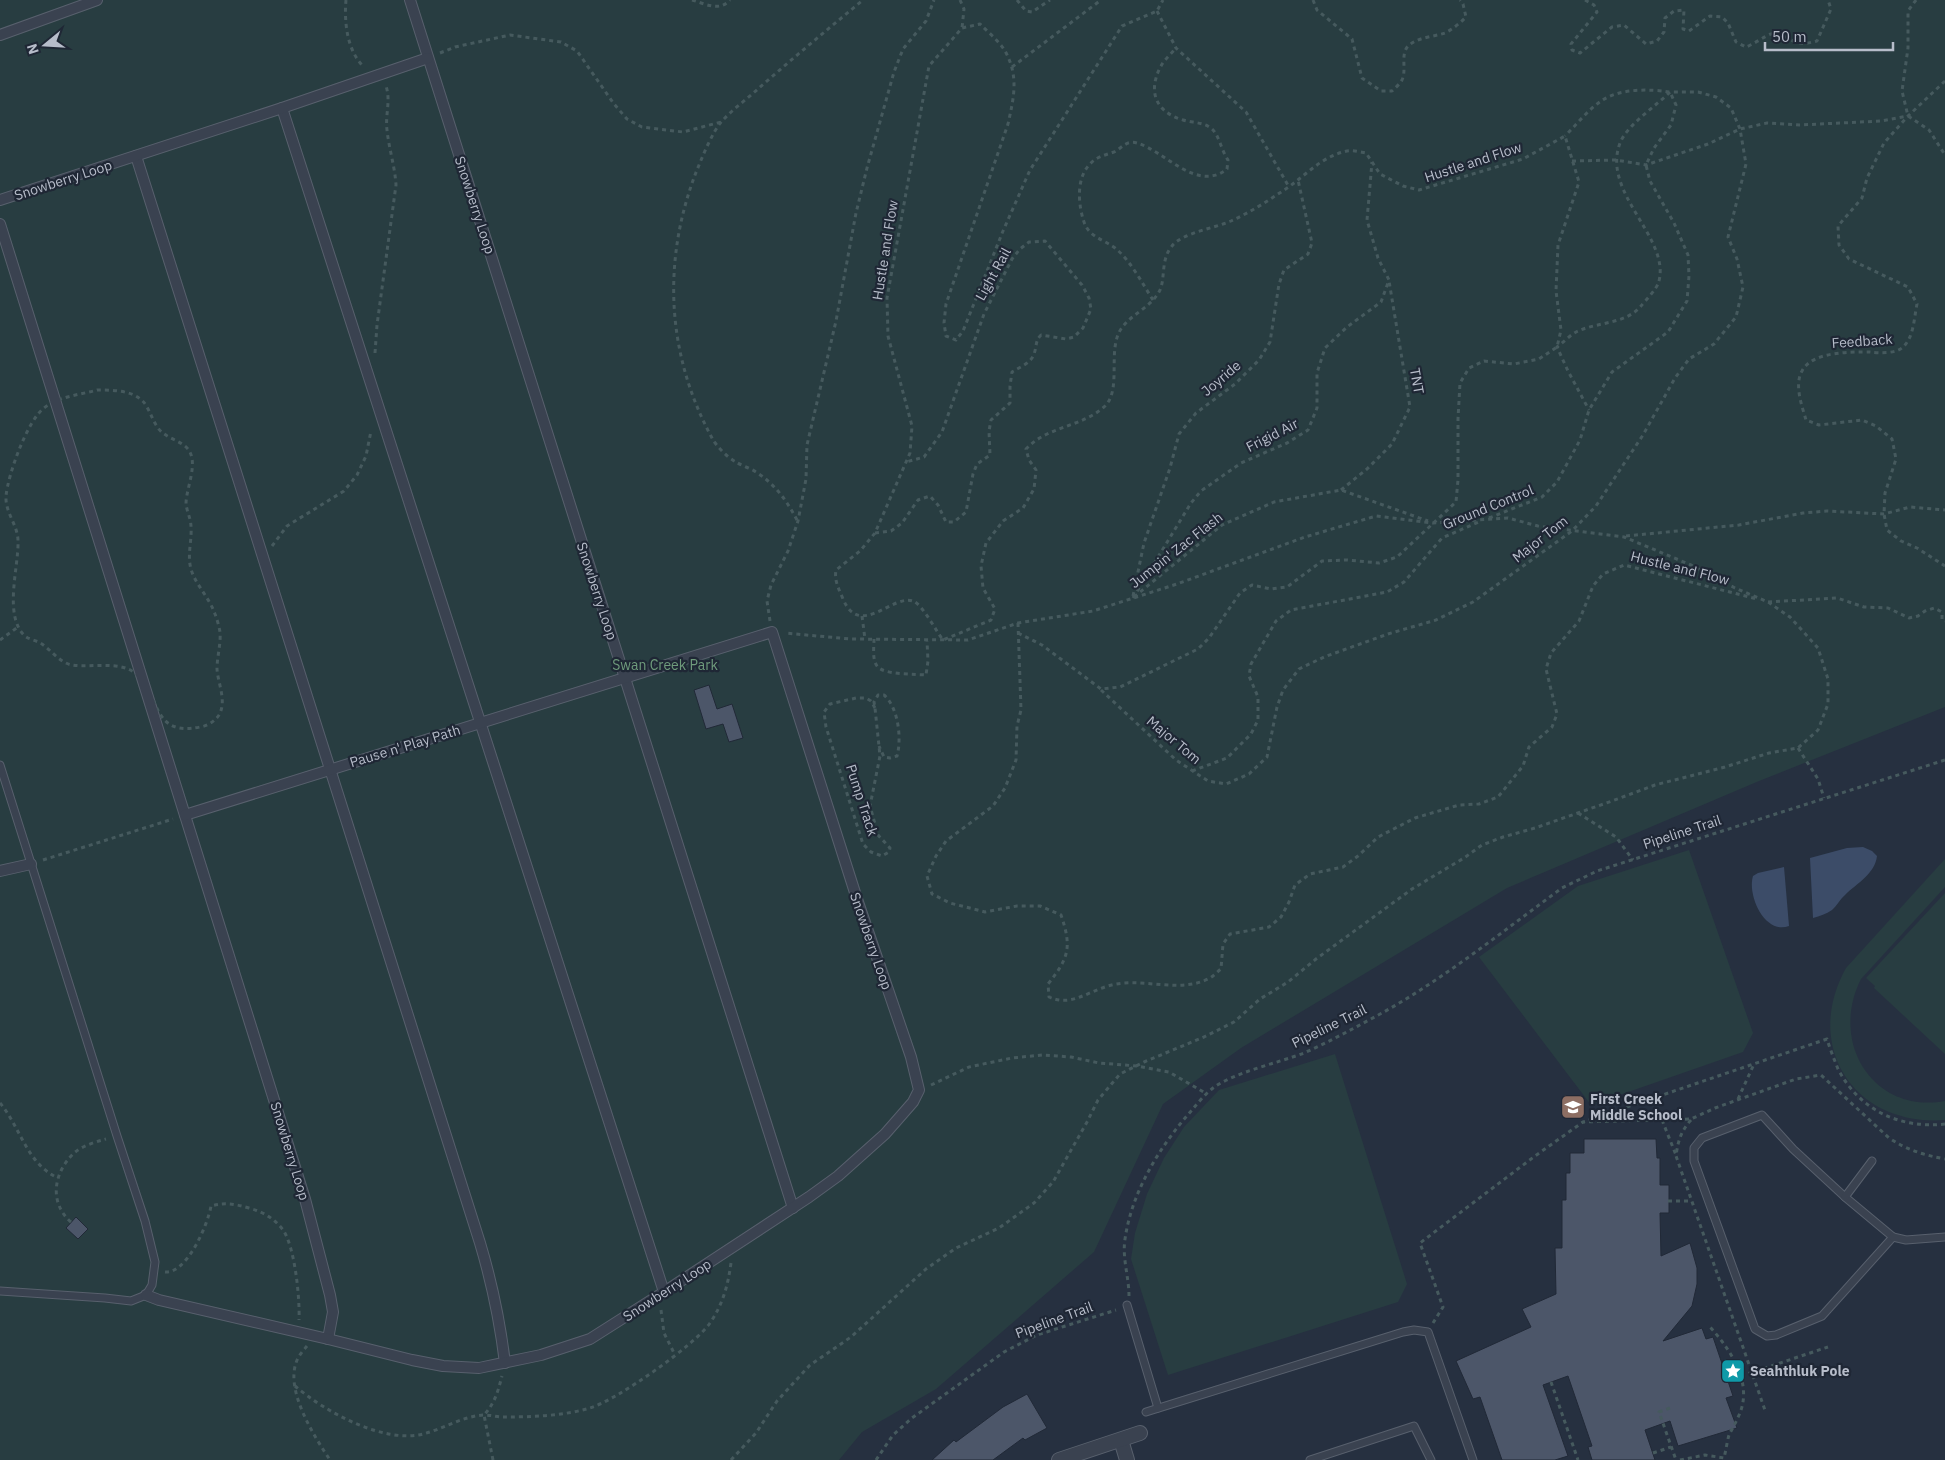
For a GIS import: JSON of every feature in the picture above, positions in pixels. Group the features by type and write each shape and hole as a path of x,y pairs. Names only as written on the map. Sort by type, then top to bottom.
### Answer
{"street":[{"path":"0,35 97,0"},
{"path":"410,0 428,58"},
{"name":"Snowberry Loop","path":"0,200 428,58 793,1208"},
{"path":"282,108 664,1292"},
{"path":"136,156 490,1275 500,1319 505,1363"},
{"name":"Snowberry Loop","path":"0,224 305,1199 330,1295 332,1312 328,1339 443,1366 479,1368 542,1355 590,1339 734,1247 838,1176 885,1134 913,1102 919,1090 911,1057 858,902 772,632"},
{"path":"624,677 772,632"},
{"name":"Pause n' Play Path","path":"185,814 624,677"},
{"path":"0,871 31,864"},
{"path":"146,1295 159,1300 328,1339"},
{"path":"1060,1460 1140,1433"},
{"path":"1121,1440 1127,1460"}],"lane":[{"path":"0,765 153,1250 154,1272 152,1285 146,1295 131,1301 0,1290"},
{"path":"1894,1237 1822,1316 1776,1335 1767,1336 1755,1329 1694,1161 1694,1148 1702,1138 1762,1115 1793,1149 1845,1198 1894,1237 1906,1240 1945,1237"},
{"path":"1845,1198 1872,1161"},
{"path":"1127,1304 1158,1408"},
{"path":"1146,1412 1403,1332 1414,1330 1428,1332 1474,1460"},
{"path":"1310,1460 1414,1426 1430,1460"}],"path":[{"path":"346,0 346,24 350,44 358,61 386,87 388,97 387,128 396,185 377,325 375,362"},
{"path":"692,0 715,7 722,6 730,0"},
{"path":"798,521 788,503 769,481 754,470 734,461 713,440 696,401 680,353 673,311 672,285 676,250 689,191 701,159 721,122 791,59 863,0"},
{"path":"934,0 926,21 903,49 894,72 867,168 856,213 836,321 807,445 806,479 798,521 788,551 771,585 767,601 772,632 865,639 968,640 1018,623 1093,611 1177,584 1305,537 1376,516 1434,523 1508,518 1538,526 1624,537 1740,525 1803,513 1827,511 1884,514 1910,507 1945,510"},
{"path":"960,0 964,9 962,28 980,24 1004,49 1012,67 1015,93 1008,124 946,304 944,323 946,336 956,340 963,331 1030,170 1122,26 1157,11 1162,0"},
{"path":"1017,0 1026,12 1032,12 1050,0"},
{"path":"1012,67 1101,0"},
{"path":"1313,0 1317,10 1352,39 1362,78 1381,92 1392,91 1402,81 1405,70 1404,56 1408,47 1422,39 1446,32 1458,26 1466,17 1460,0"},
{"path":"1585,0 1594,4 1596,12 1570,44 1572,50 1580,53 1612,27 1624,25 1646,44 1657,41 1664,32 1665,18 1674,11 1684,10 1683,29 1689,31 1710,16 1722,17 1728,23 1736,42 1746,47 1770,34 1779,34 1801,43 1817,41 1831,9 1828,0"},
{"path":"1916,0 1908,10 1908,48 1902,91 1908,116 1929,130 1945,155"},
{"path":"1157,11 1176,48 1246,112 1289,187"},
{"name":"Hustle and Flow","path":"862,616 852,612 846,606 836,581 836,570 860,550 875,533 910,453 912,426 888,336 888,298 929,66 962,28"},
{"path":"428,58 455,47 510,35 561,42 577,51 614,104 627,119 642,127 683,132 721,122"},
{"path":"1153,300 1128,263 1115,248 1087,230 1082,214 1080,191 1082,174 1090,163 1116,151 1124,144 1136,143 1150,148 1188,172 1204,176 1219,175 1226,169 1228,160 1223,154 1214,130 1203,124 1174,116 1157,104 1154,94 1161,65 1176,48"},
{"path":"1572,161 1616,160 1646,165 1708,144 1740,129 1767,123 1800,125 1881,120 1908,116 1945,81"},
{"path":"1589,410 1557,347 1561,330 1556,291 1558,245 1579,182 1565,136 1602,100 1624,92 1652,90 1670,92"},
{"path":"1646,165 1654,148 1671,125 1676,105 1670,92"},
{"path":"1018,633 1042,645 1101,689 1120,687 1198,648 1209,638 1240,593 1252,585 1271,589 1286,587 1322,561 1347,560 1379,563 1397,557 1456,502 1460,384 1469,368 1484,361 1514,364 1539,359 1576,331 1618,321 1640,308 1658,282 1659,260 1619,181 1616,160 1620,142 1630,126 1670,92"},
{"name":"Major Tom","path":"1101,689 1176,760 1208,781 1226,784 1249,774 1267,757 1277,707 1283,690 1299,669 1324,657 1388,634 1436,620 1473,602 1572,531 1596,506 1644,435 1675,378 1690,359 1714,344 1736,317 1743,288 1737,259 1728,237 1746,164 1740,129 1731,108 1716,97 1698,92 1670,92"},
{"name":"Feedback","path":"1908,116 1884,143 1867,178 1862,198 1838,226 1839,245 1849,259 1908,287 1917,304 1910,339 1901,349 1884,353 1826,354 1809,363 1802,370 1799,387 1806,420 1820,425 1862,420 1876,426 1892,439 1896,458 1885,493 1884,514 1887,530 1901,541 1917,548 1945,566"},
{"name":"Hustle and Flow","path":"943,640 991,620 994,609 983,588 980,566 986,543 1003,521 1023,508 1034,489 1036,470 1029,460 1026,448 1034,440 1093,414 1106,405 1113,390 1116,342 1120,330 1153,300 1160,290 1165,257 1172,245 1183,238 1229,222 1247,213 1289,187 1323,159 1348,151 1366,153 1380,174 1402,186 1419,190 1523,159 1565,136"},
{"path":"1372,162 1367,220 1378,258 1389,280"},
{"name":"Ground Control","path":"1192,771 1226,758 1251,734 1258,720 1258,697 1249,676 1251,664 1276,621 1291,610 1387,592 1404,582 1442,538 1542,497 1557,482 1580,440 1589,410 1612,372 1668,332 1687,301 1688,254 1674,223 1650,181 1646,165"},
{"name":"Joyride","path":"1132,599 1144,543 1170,468 1179,434 1196,413 1235,384 1259,360 1270,342 1279,284 1284,270 1308,254 1312,243 1298,180"},
{"name":"Light Rail","path":"875,533 891,531 902,523 918,500 930,496 938,505 946,522 954,522 966,512 972,474 977,464 990,455 989,431 991,420 1010,403 1012,372 1031,360 1037,340 1041,335 1066,339 1074,337 1084,328 1092,310 1089,298 1082,285 1045,241 1029,242 1012,259 995,296 984,314 942,432 924,457 906,462"},
{"name":"TNT","path":"1341,490 1392,444 1410,407 1389,280"},
{"name":"Frigid Air","path":"1132,599 1191,503 1201,491 1240,463 1288,443 1308,430 1317,408 1317,373 1325,348 1347,327 1381,302 1389,280"},
{"path":"263,558 287,526 344,491 356,475 366,456 371,429"},
{"name":"Jumpin' Zac Flash","path":"1132,599 1222,525 1274,502 1341,490 1434,523"},
{"path":"731,1460 756,1433 777,1401 810,1365 851,1337 926,1270 956,1248 999,1228 1034,1203 1053,1182 1098,1100 1115,1078 1234,1022 1260,999 1288,982 1316,959 1412,889 1482,846 1503,837 1535,828 1655,785 1725,767 1768,753 1798,748 1818,730 1828,704 1828,679 1818,648 1790,617 1768,602 1735,588 1691,565 1624,537"},
{"name":"Hustle and Flow","path":"1018,623 1021,710 1017,726 1016,760 1005,788 993,806 946,841 936,856 927,876 932,894 950,903 985,912 1017,906 1040,906 1061,915 1068,936 1066,955 1059,970 1048,984 1049,997 1058,1001 1074,999 1123,982 1174,985 1208,979 1220,970 1223,944 1230,934 1269,927 1280,917 1295,885 1310,874 1343,867 1378,837 1415,818 1459,805 1479,804 1498,797 1523,766 1529,747 1552,727 1557,714 1546,669 1551,652 1578,621 1593,586 1603,574 1624,565 1768,602 1837,598 1864,606 1888,608 1909,618 1934,608 1942,612 1942,620 1945,621"},
{"path":"865,639 862,616 879,612 901,600 912,600 920,604 943,640"},
{"path":"0,640 18,627"},
{"path":"874,639 876,666 882,671 926,674 928,661 927,641"},
{"path":"875,708 874,702 878,695 884,694 890,700 900,734 897,756 884,757 879,746"},
{"name":"Pump Track","path":"856,698 866,698 871,701 875,708 880,756 870,806 878,835 890,848 889,852 882,856 871,852 863,844 826,727 824,712 830,704 856,698"},
{"path":"1798,748 1818,779 1824,798"},
{"name":"Pipeline Trail","path":"876,1460 893,1435 912,1418 1004,1352 1037,1335 1119,1310 1127,1304 1130,1295 1126,1268 1125,1240 1134,1207 1149,1169 1168,1139 1213,1088 1231,1079 1304,1052 1346,1033 1390,1009 1454,967 1562,888 1597,872 1945,760"},
{"path":"1578,813 1616,837 1632,860"},
{"path":"31,864 185,814"},
{"path":"1428,1332 1443,1307 1420,1244 1535,1156 1583,1122 1827,1039 1838,1069 1852,1090 1867,1105 1886,1116 1908,1124 1929,1126 1945,1124"},
{"path":"919,1090 968,1067 1012,1058 1042,1055 1072,1057 1099,1063 1137,1066 1169,1072 1207,1094"},
{"path":"1738,1100 1754,1064"},
{"path":"1676,1156 1678,1140 1683,1128 1692,1119 1715,1108 1796,1079 1821,1075 1889,1138 1902,1147 1924,1155 1945,1158"},
{"path":"0,1103 7,1111 30,1155 39,1165 58,1178"},
{"path":"1583,1122 1692,1119"},
{"path":"1662,1120 1766,1413"},
{"path":"71,1222 65,1216 56,1198 55,1185 63,1167 74,1153 91,1144 116,1136"},
{"path":"1668,1201 1692,1202"},
{"path":"154,1272 170,1273 180,1267 203,1233 211,1206 224,1202 262,1211 283,1230 288,1240 298,1290 299,1332"},
{"path":"295,1386 312,1400 361,1427 391,1434 420,1435 469,1418 484,1415 502,1417 532,1416 590,1408 612,1398 699,1337 717,1312 727,1290 734,1247"},
{"path":"664,1292 661,1317 664,1333 675,1355"},
{"path":"1670,1408 1659,1412 1671,1447 1678,1460 1704,1455 1724,1458 1729,1436 1741,1409 1743,1394 1741,1376 1733,1358 1710,1327"},
{"path":"315,1336 295,1364 295,1386 298,1400 305,1416 330,1460"},
{"path":"1741,1376 1828,1346"},
{"path":"484,1415 491,1408 497,1397 505,1363"},
{"path":"1551,1382 1578,1460"},
{"path":"484,1415 494,1460"},
{"path":"1653,1453 1671,1447"}],"green space":[{"name":"Swan Creek Park","path":"0,0 1945,0 1945,707 1759,781 1507,888 1241,1048 1163,1104 1094,1252 936,1389 862,1432 839,1460 0,1460"},
{"path":"1689,850 1753,1033 1743,1052 1591,1105 1479,957 1578,886"},
{"path":"1945,859 1945,887 1861,979 1852,1003 1850,1026 1855,1049 1864,1068 1878,1085 1897,1096 1919,1102 1945,1101 1945,1120 1913,1119 1885,1110 1863,1096 1845,1076 1834,1053 1830,1026 1834,998 1846,968"},
{"path":"1945,893 1945,1054 1874,988 1875,986 1866,978"},
{"path":"1335,1054 1407,1284 1398,1302 1168,1375 1131,1259 1135,1233 1147,1194 1164,1158 1184,1127 1219,1090"}],"water":[{"path":"1863,847 1872,851 1877,856 1873,868 1832,910 1813,918 1810,858 1847,848"},
{"path":"1784,867 1789,926 1780,927 1772,925 1760,912 1755,903 1752,884 1753,876 1758,873"}],"building":[{"path":"709,685 717,709 732,704 743,738 729,742 723,724 706,729 694,690"},
{"path":"1584,1139 1656,1139 1657,1158 1660,1158 1660,1185 1669,1185 1669,1213 1660,1213 1661,1256 1690,1243 1697,1268 1697,1284 1692,1306 1663,1341 1702,1328 1706,1339 1713,1337 1733,1396 1726,1398 1737,1428 1678,1446 1670,1421 1645,1430 1655,1460 1592,1460 1588,1447 1592,1446 1568,1376 1543,1385 1568,1456 1555,1460 1502,1460 1480,1397 1473,1399 1456,1361 1531,1327 1522,1309 1556,1294 1555,1248 1562,1248 1562,1200 1566,1200 1566,1173 1570,1173 1570,1153 1584,1153"},
{"path":"76,1217 88,1229 78,1239 66,1228"},
{"path":"1027,1394 1047,1428 1025,1440 1023,1438 993,1460 932,1460 954,1440 956,1442 1003,1407"}],"place":[{"name":"First Creek Middle School","path":"1573,1107"},
{"name":"Seahthluk Pole","path":"1733,1371"}]}
